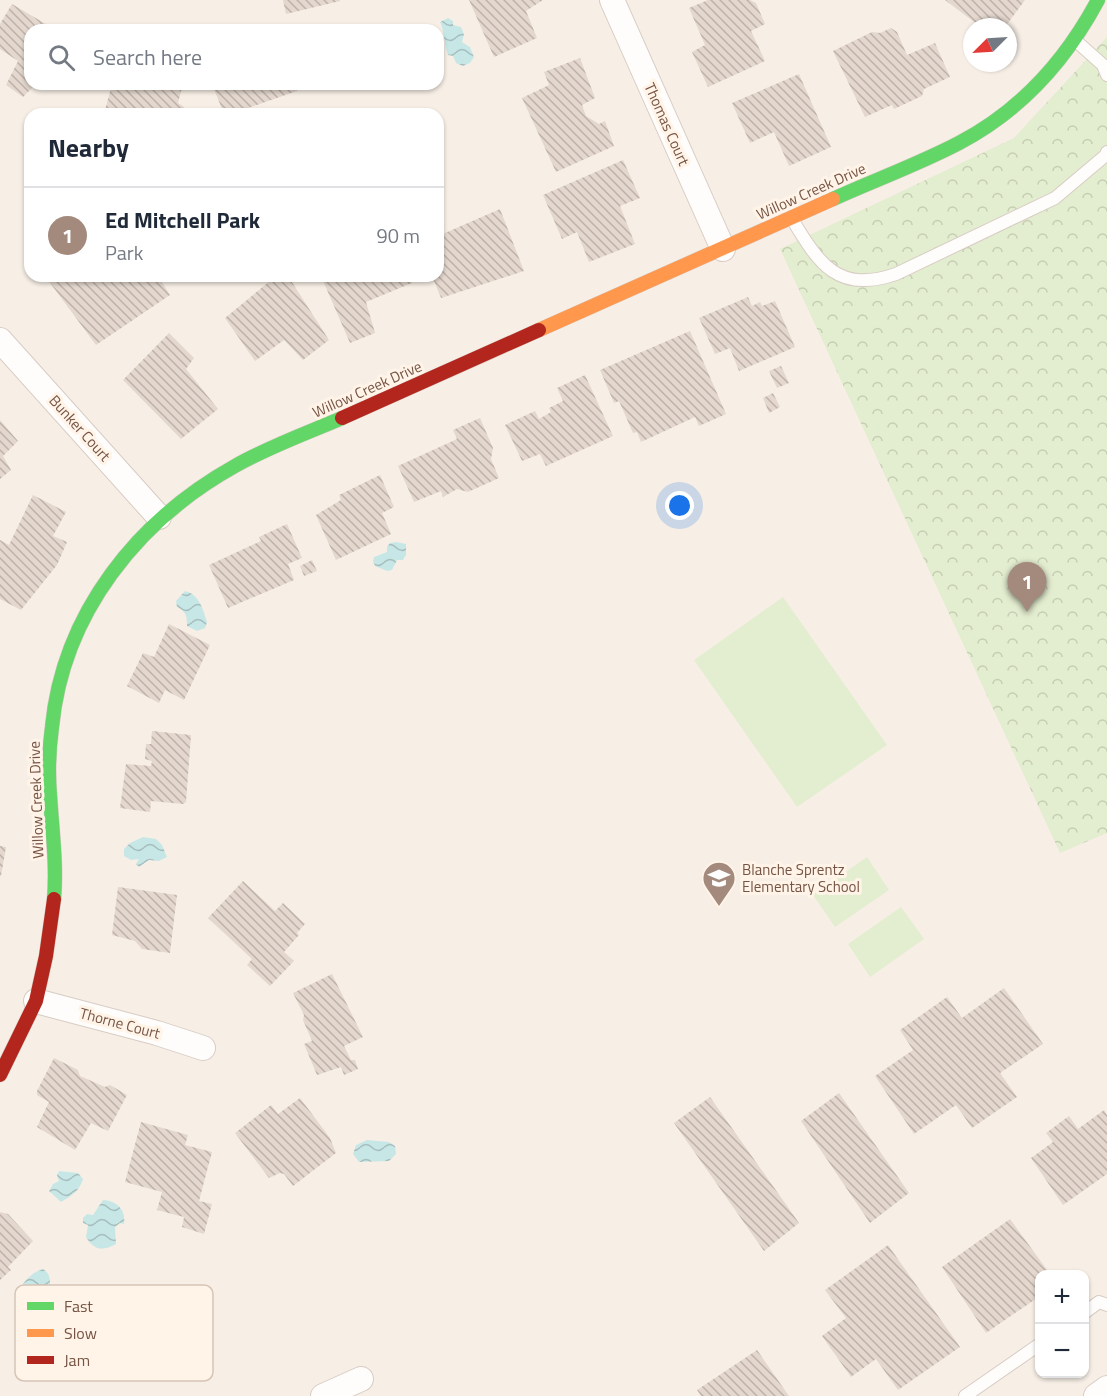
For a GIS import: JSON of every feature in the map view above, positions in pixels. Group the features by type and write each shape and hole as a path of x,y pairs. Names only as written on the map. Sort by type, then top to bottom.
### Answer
{"street":[{"name":"Thomas Court","path":"612,0 723,249"},
{"name":"Willow Creek Drive","path":"0,1075 36,1001 53,910 55,865 49,776 51,730 59,684 73,639 93,598 120,559 159,517 178,501 236,465 723,249 979,132 1034,89 1065,54 1091,15 1098,0"},
{"name":"Bunker Court","path":"0,339 159,517"},
{"name":"Thorne Court","path":"36,1001 157,1033 203,1048"},
{"path":"323,1396 361,1379"},
{"path":"1096,1396 1107,1388"}],"lane":[{"path":"1074,40 1103,66 1107,75"},
{"path":"792,218 806,242 828,270 852,280 875,281 896,274 1055,198 1107,152"},
{"path":"1089,1310 1100,1302 1107,1305"},
{"path":"965,1396 1035,1347"}],"green space":[{"path":"1107,37 1107,833 1060,853 780,249 1014,138"},
{"path":"783,597 887,745 797,807 694,660"},
{"path":"867,857 889,890 835,927 813,895"},
{"path":"901,907 924,939 870,977 848,944"}],"water":[{"path":"448,18 453,21 453,25 461,27 464,34 462,42 470,47 474,57 470,63 463,66 456,63 453,56 448,55 444,24 440,22"},
{"path":"390,543 406,544 406,555 403,560 397,560 392,570 387,571 375,566 374,557 387,552"},
{"path":"185,591 194,595 200,603 207,622 205,628 197,631 187,626 185,614 177,607 176,601"},
{"path":"143,837 156,839 162,845 167,857 159,861 149,860 139,867 136,864 139,859 131,860 124,856 124,849 130,843"},
{"path":"367,1140 389,1142 395,1146 396,1154 389,1161 359,1162 353,1154 356,1145"},
{"path":"59,1171 78,1173 83,1179 80,1187 61,1202 49,1191 53,1184 59,1181 57,1175"},
{"path":"103,1200 120,1207 124,1214 124,1224 120,1223 115,1227 116,1244 103,1249 92,1245 86,1237 88,1225 83,1223 83,1218 87,1214 93,1215"},
{"path":"43,1269 47,1272 49,1285 23,1285 30,1276"}],"building":[{"path":"283,0 340,0 340,1 286,14"},
{"path":"469,0 543,0 526,11 537,38 494,57"},
{"path":"708,0 750,0 756,3 765,24 751,31 765,61 708,87 692,52 705,45 689,8"},
{"path":"945,0 1025,0 1012,18 969,18"},
{"path":"12,4 46,24 24,24 24,90 30,90 23,97 6,85 18,61 0,49 0,24"},
{"path":"891,28 897,32 907,55 935,43 950,77 924,89 922,96 894,109 892,105 865,117 833,51 872,32 880,33"},
{"path":"580,58 595,98 582,105 586,116 599,124 605,121 614,146 556,172 522,98 549,85 544,72"},
{"path":"799,74 831,147 789,166 774,132 750,143 732,103"},
{"path":"110,90 181,90 178,103 184,107 184,108 106,108"},
{"path":"214,90 297,91 248,108 222,108"},
{"path":"623,160 640,198 620,206 635,244 589,262 577,232 562,239 543,195"},
{"path":"500,209 524,271 441,298 434,282 444,282 444,233"},
{"path":"49,282 162,282 170,295 96,345"},
{"path":"269,282 292,282 329,340 303,360 284,340 255,361 225,318"},
{"path":"324,282 412,282 366,302 375,333 350,343"},
{"path":"748,297 752,306 760,302 762,306 775,301 795,347 739,371 730,348 715,354 699,318"},
{"path":"690,331 726,414 699,426 695,417 641,442 637,432 633,433 619,401 614,403 600,370"},
{"path":"169,333 194,358 186,369 218,409 181,439 123,380"},
{"path":"781,366 789,383 777,388 769,371"},
{"path":"585,375 613,436 546,466 540,454 522,461 505,425 535,411 539,419 551,412 549,408 563,401 557,388"},
{"path":"773,393 780,407 769,413 763,398"},
{"path":"480,418 493,448 491,459 499,478 468,492 457,489 443,497 441,491 414,502 398,466 457,439 453,430"},
{"path":"0,420 18,441 3,456 11,470 0,479"},
{"path":"380,475 394,507 382,513 391,534 336,560 316,515 341,500 339,495"},
{"path":"33,495 66,512 53,536 67,542 57,565 21,610 0,599 0,540 9,545"},
{"path":"287,524 302,558 288,564 294,580 228,608 209,565 261,541 259,537"},
{"path":"312,560 317,571 304,576 300,566"},
{"path":"169,624 210,645 184,700 165,690 159,703 127,686 143,653 154,657"},
{"path":"152,731 191,735 186,802 183,804 151,801 150,812 120,808 126,764 151,766 152,761 145,759 146,744 151,744"},
{"path":"0,846 6,847 1,876 0,876"},
{"path":"243,881 275,911 283,903 305,924 297,933 299,935 284,952 294,961 270,986 247,965 252,959 208,918"},
{"path":"118,887 177,895 170,953 142,949 135,941 112,935"},
{"path":"332,974 363,1037 344,1046 351,1060 355,1060 358,1069 344,1075 341,1067 317,1075 304,1044 312,1041 303,1020 304,1015 293,993"},
{"path":"1004,988 1043,1044 1000,1073 1017,1097 972,1128 956,1105 914,1134 875,1076 913,1050 900,1030 947,997 962,1018"},
{"path":"54,1058 78,1070 80,1076 105,1087 110,1085 127,1095 108,1131 91,1123 75,1150 37,1127 49,1102 37,1095 37,1091"},
{"path":"839,1093 909,1193 870,1223 801,1121"},
{"path":"710,1097 799,1223 764,1251 674,1123"},
{"path":"300,1098 330,1138 336,1153 293,1186 284,1174 280,1173 269,1178 235,1133 271,1105 278,1114"},
{"path":"1104,1110 1107,1115 1107,1174 1063,1205 1031,1158 1053,1142 1046,1133 1069,1116 1078,1129"},
{"path":"141,1122 188,1135 185,1145 212,1152 199,1201 212,1204 204,1234 182,1227 184,1217 157,1210 162,1192 125,1182"},
{"path":"0,1212 8,1214 33,1241 8,1267 11,1270 0,1280"},
{"path":"1010,1219 1047,1270 1035,1270 1035,1299 986,1333 942,1267"},
{"path":"888,1245 960,1347 898,1390 876,1359 851,1377 822,1336 846,1318 825,1290"},
{"path":"757,1350 789,1396 701,1396 697,1390"}],"traffic: fast":[{"path":"833,199 944,151 1002,116 1021,100 1056,63 1098,0"},
{"path":"54,899 55,860 49,778 51,735 59,685 72,646 89,609 111,574 137,542 200,488 261,453 342,418"}],"traffic: slow":[{"path":"539,330 833,199"}],"traffic: jam":[{"path":"342,418 539,330"},
{"path":"0,1075 36,1001 46,956 54,899"}],"place":[{"name":"Ed Mitchell Park","path":"1027,612"},
{"name":"Blanche Sprentz Elementary School","path":"719,907"}]}
